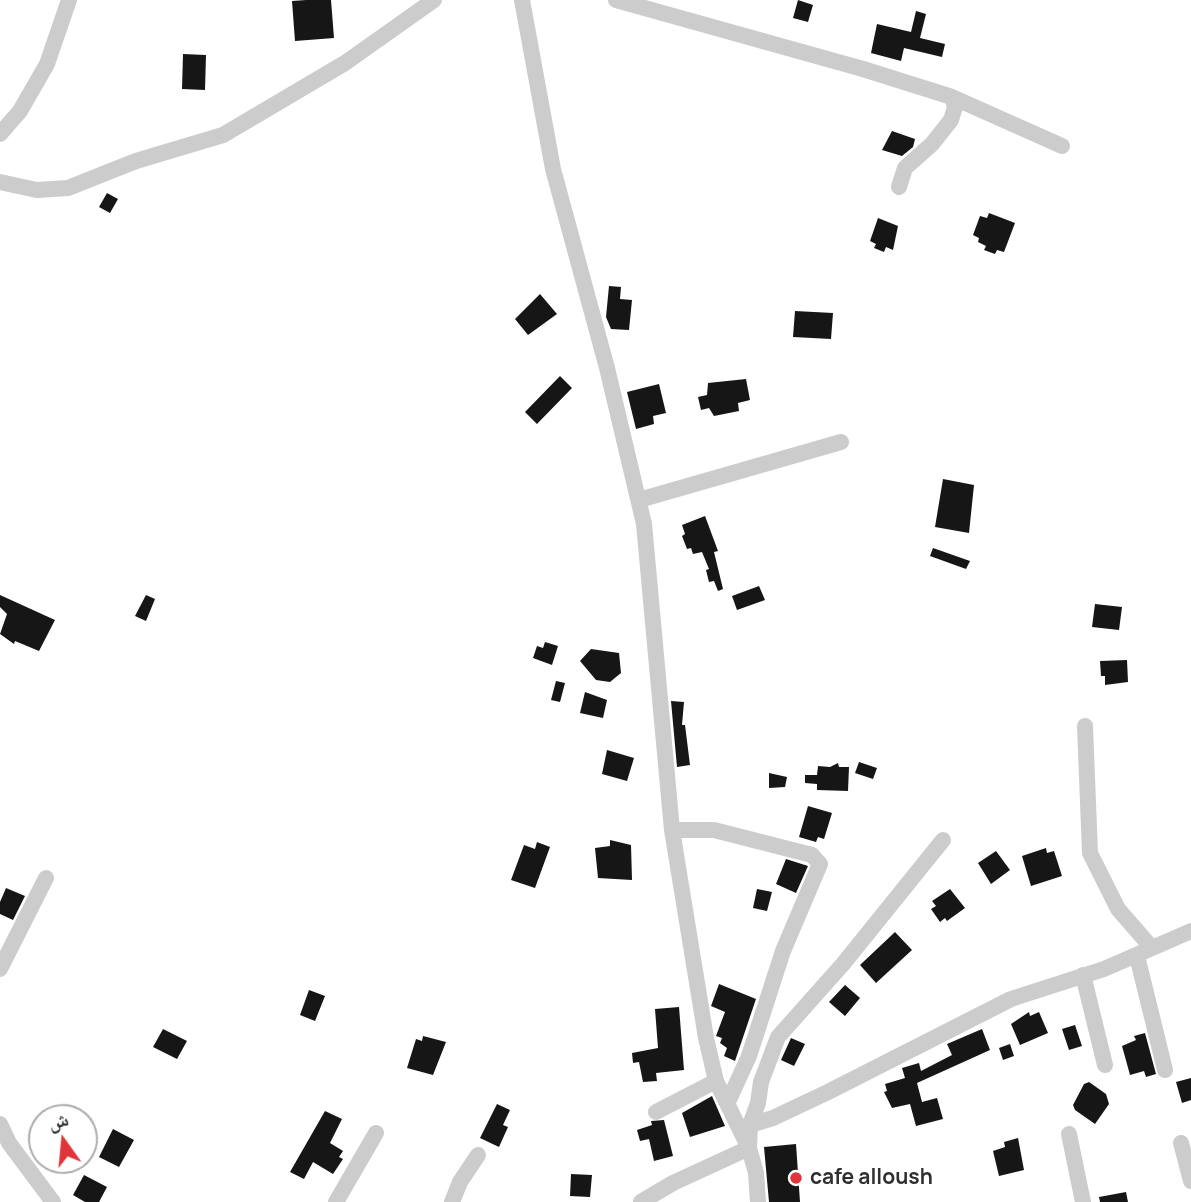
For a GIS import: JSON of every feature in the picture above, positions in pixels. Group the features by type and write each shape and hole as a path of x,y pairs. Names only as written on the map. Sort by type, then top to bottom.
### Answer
{"street":[{"path":"0,134 20,111 47,64 69,0"},
{"path":"0,182 37,190 68,188 136,161 222,135 345,63 434,0"},
{"path":"522,0 553,169 607,368 644,524 672,830 706,1038 716,1081 749,1148 756,1173 758,1202"},
{"path":"616,0 863,69 952,97 1062,146"},
{"path":"899,187 905,168 932,144 951,120 955,107 952,97"},
{"path":"639,500 841,442"},
{"path":"1085,726 1090,853 1118,909 1145,952 1165,1070"},
{"path":"672,830 714,830 812,855 820,864 783,951 749,1056 727,1102"},
{"path":"749,1148 750,1125 768,1060 778,1037 843,964 943,840"},
{"path":"0,969 46,878"},
{"path":"750,1125 773,1118 817,1097 1011,999 1145,952 1191,931"},
{"path":"1083,975 1105,1065"},
{"path":"656,1112 716,1081"},
{"path":"0,1124 9,1143 53,1202"},
{"path":"336,1202 376,1133"},
{"path":"1069,1134 1083,1202"},
{"path":"1181,1143 1191,1181"},
{"path":"640,1202 673,1183 749,1148"},
{"path":"452,1202 460,1182 478,1155"}],"building":[{"path":"331,0 334,38 295,41 292,1"},
{"path":"798,0 813,5 808,22 793,18"},
{"path":"916,11 926,14 920,38 945,44 942,57 904,48 901,61 871,53 877,24 911,32"},
{"path":"183,54 206,55 205,90 182,89"},
{"path":"892,131 915,139 913,147 902,156 882,150"},
{"path":"107,193 118,199 110,213 99,207"},
{"path":"989,213 1015,223 1004,252 997,250 995,254 984,250 986,246 978,242 979,238 973,235 980,216 987,218"},
{"path":"878,218 898,226 893,250 886,247 884,252 874,248 876,244 870,241"},
{"path":"609,286 621,287 620,299 632,300 629,330 611,329 606,317"},
{"path":"540,294 557,314 528,335 515,319"},
{"path":"795,311 833,313 831,339 793,337"},
{"path":"560,376 572,388 537,424 525,412"},
{"path":"746,379 750,400 738,403 739,411 714,416 709,408 701,410 698,397 707,395 708,383"},
{"path":"659,384 666,413 653,416 654,424 636,429 627,392"},
{"path":"943,479 974,485 969,533 935,527"},
{"path":"705,516 718,551 714,552 723,589 718,591 714,581 709,582 706,570 709,569 702,552 693,554 691,548 687,549 682,536 685,534 682,525"},
{"path":"933,548 970,561 966,569 930,556"},
{"path":"759,586 765,600 737,610 732,596"},
{"path":"0,595 55,620 39,651 15,641 14,644 0,634 7,614 0,607"},
{"path":"146,595 155,599 146,621 135,616"},
{"path":"1095,604 1122,607 1119,630 1092,627"},
{"path":"545,642 558,646 552,665 533,658 537,646 543,648"},
{"path":"591,649 619,653 621,673 610,682 596,680 580,661"},
{"path":"1127,660 1128,682 1105,685 1100,661"},
{"path":"556,681 565,683 560,702 551,700"},
{"path":"585,692 607,700 603,718 580,713"},
{"path":"671,701 684,702 682,725 685,725 690,765 677,767"},
{"path":"607,750 634,758 627,781 602,774"},
{"path":"859,762 877,768 873,779 855,773"},
{"path":"838,763 839,767 849,767 848,791 817,790 817,784 805,783 805,775 817,775 818,766 830,767"},
{"path":"769,773 787,777 785,787 769,788"},
{"path":"808,806 832,813 824,839 818,837 816,842 799,837"},
{"path":"610,840 631,845 632,880 598,878 595,848 610,846"},
{"path":"537,842 550,847 535,888 511,880 524,845 535,849"},
{"path":"1046,848 1047,853 1054,851 1062,876 1031,886 1022,856"},
{"path":"996,851 1010,870 991,884 978,863"},
{"path":"786,859 808,866 796,893 776,884"},
{"path":"6,888 25,896 13,920 0,914 0,902"},
{"path":"757,889 772,892 767,911 753,908"},
{"path":"950,889 965,908 947,921 945,918 940,922 931,909 936,906 932,901"},
{"path":"895,932 912,950 876,983 860,965"},
{"path":"719,984 756,999 735,1061 724,1056 727,1048 720,1043 722,1038 716,1036 725,1012 711,1006"},
{"path":"845,985 860,998 845,1016 829,1002"},
{"path":"309,990 325,996 315,1021 300,1015"},
{"path":"679,1007 684,1070 656,1073 657,1081 643,1082 639,1062 633,1063 632,1053 658,1048 655,1009"},
{"path":"1029,1012 1030,1016 1039,1012 1048,1033 1020,1045 1011,1024"},
{"path":"1075,1025 1082,1046 1069,1050 1062,1029"},
{"path":"163,1029 187,1041 177,1059 153,1047"},
{"path":"982,1029 990,1050 917,1083 922,1102 937,1098 943,1119 916,1126 910,1104 892,1108 884,1092 887,1091 885,1084 905,1078 902,1068 919,1063 921,1071 952,1055 947,1044"},
{"path":"1145,1033 1156,1074 1146,1077 1144,1071 1130,1075 1122,1046 1136,1040 1134,1036"},
{"path":"423,1036 446,1042 433,1075 407,1068 416,1039 422,1041"},
{"path":"791,1038 805,1044 794,1066 781,1060"},
{"path":"1010,1044 1014,1056 1003,1060 999,1048"},
{"path":"1191,1078 1191,1100 1182,1103 1176,1082"},
{"path":"1089,1082 1106,1094 1109,1104 1095,1124 1075,1110 1073,1105 1084,1084"},
{"path":"712,1096 725,1126 690,1137 682,1113"},
{"path":"497,1104 510,1110 503,1125 508,1127 499,1147 480,1138"},
{"path":"325,1111 342,1119 330,1143 343,1151 339,1157 343,1159 333,1174 313,1162 304,1179 290,1172"},
{"path":"664,1120 673,1156 654,1161 649,1139 640,1141 637,1130 652,1125 651,1121"},
{"path":"113,1129 134,1140 119,1167 99,1157"},
{"path":"1018,1138 1024,1170 999,1176 993,1151 1005,1147 1004,1142"},
{"path":"796,1144 800,1202 769,1202 764,1147"},
{"path":"571,1174 592,1175 590,1197 570,1196"},
{"path":"84,1175 107,1187 99,1202 85,1202 73,1195"},
{"path":"1126,1192 1128,1202 1100,1202 1099,1197"}],"place":[{"name":"cafe alloush","path":"796,1178"}]}
